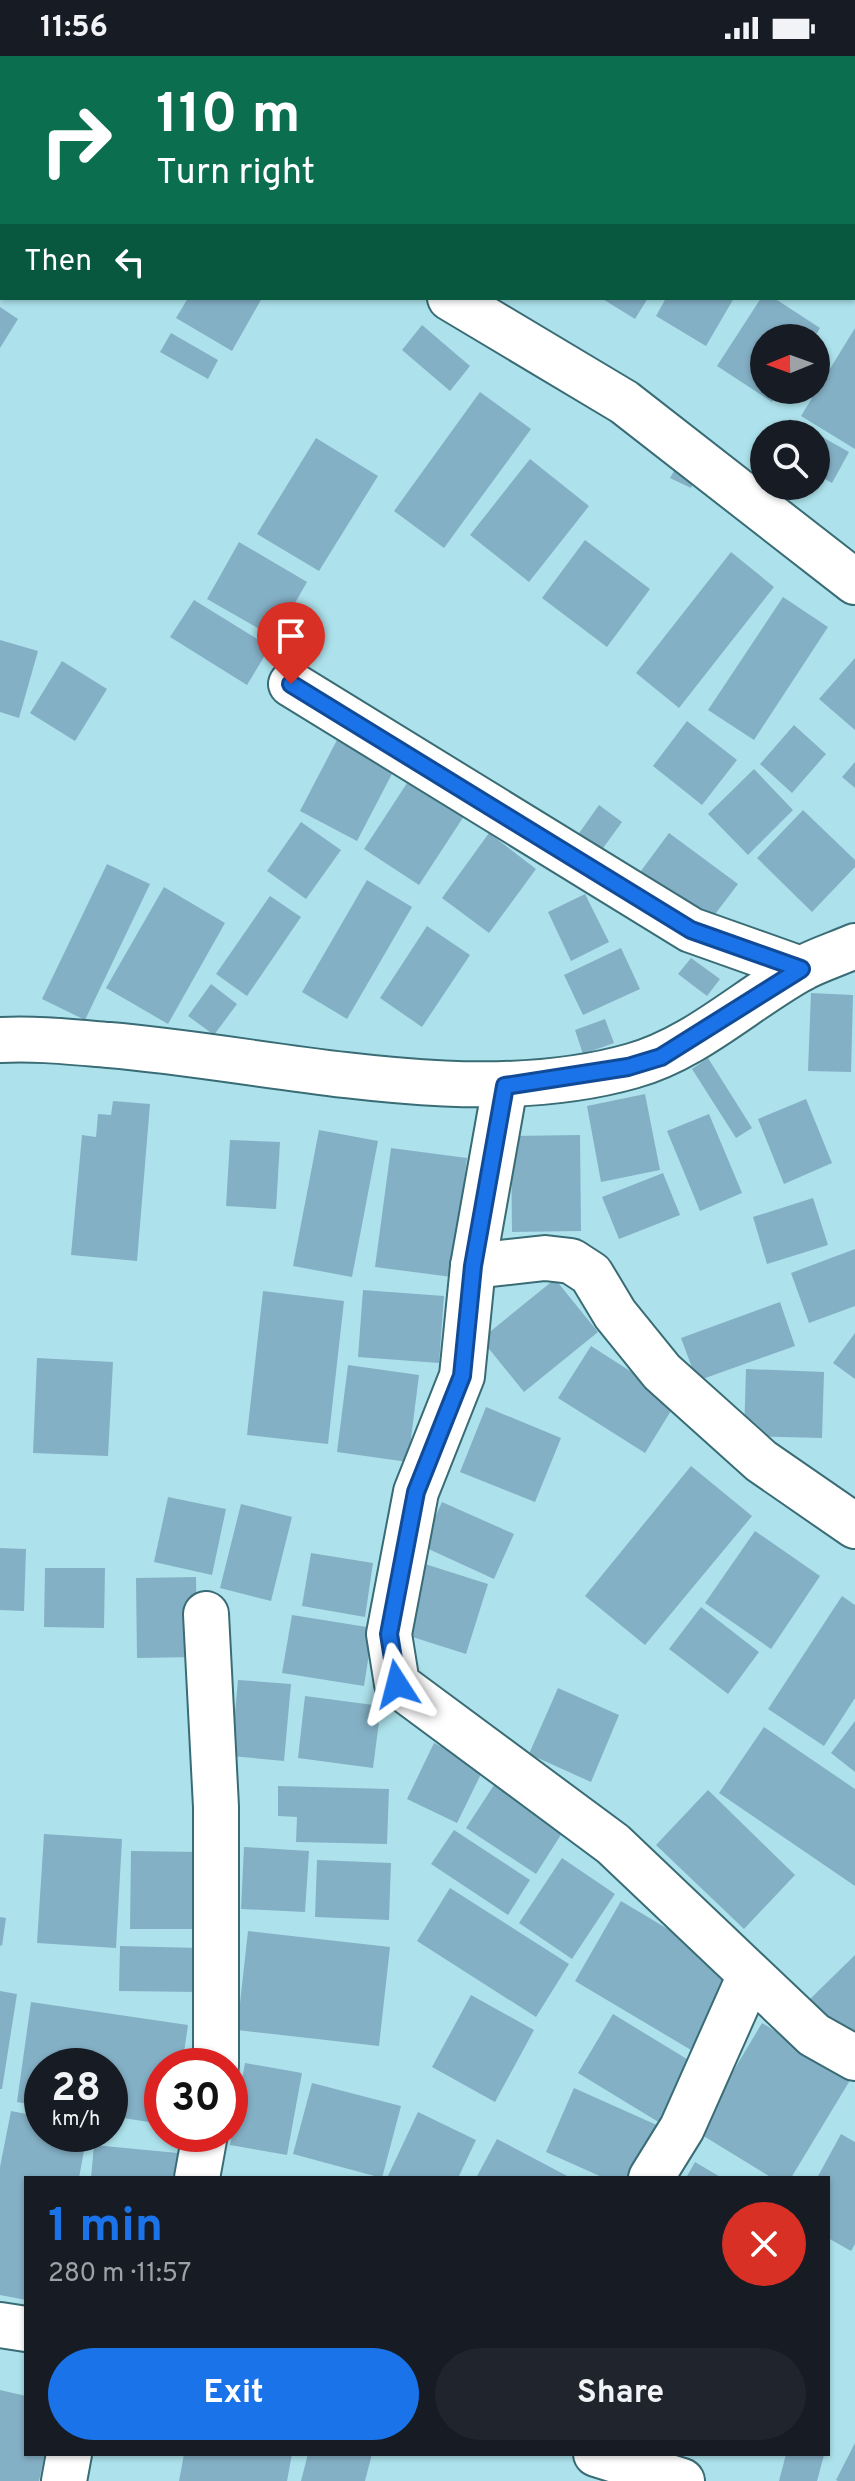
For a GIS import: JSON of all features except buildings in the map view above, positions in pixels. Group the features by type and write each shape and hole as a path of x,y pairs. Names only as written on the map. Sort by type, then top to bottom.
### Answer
{"street":[{"path":"453,300 624,402 855,582"},
{"path":"291,684 691,930 801,969"},
{"path":"0,1040 28,1038 167,1050 388,1079 505,1086 628,1067 661,1057 801,969 855,946"},
{"path":"505,1086 473,1266 462,1376 416,1492 389,1634 397,1684 613,1844 814,2035 855,2058"},
{"path":"473,1266 545,1258 571,1261 591,1274 615,1314 662,1372 761,1461 855,1526"},
{"path":"206,1614 216,1807 216,2048"},
{"path":"652,2176 682,2128 750,1975"},
{"path":"197,2176 202,2152"},
{"path":"0,2325 24,2329"},
{"path":"64,2481 69,2456"},
{"path":"602,2456 682,2481"}],"route":[{"path":"291,684 691,930 801,969 661,1057 628,1067 505,1086 473,1266 462,1376 416,1492 389,1634 397,1684"}]}
